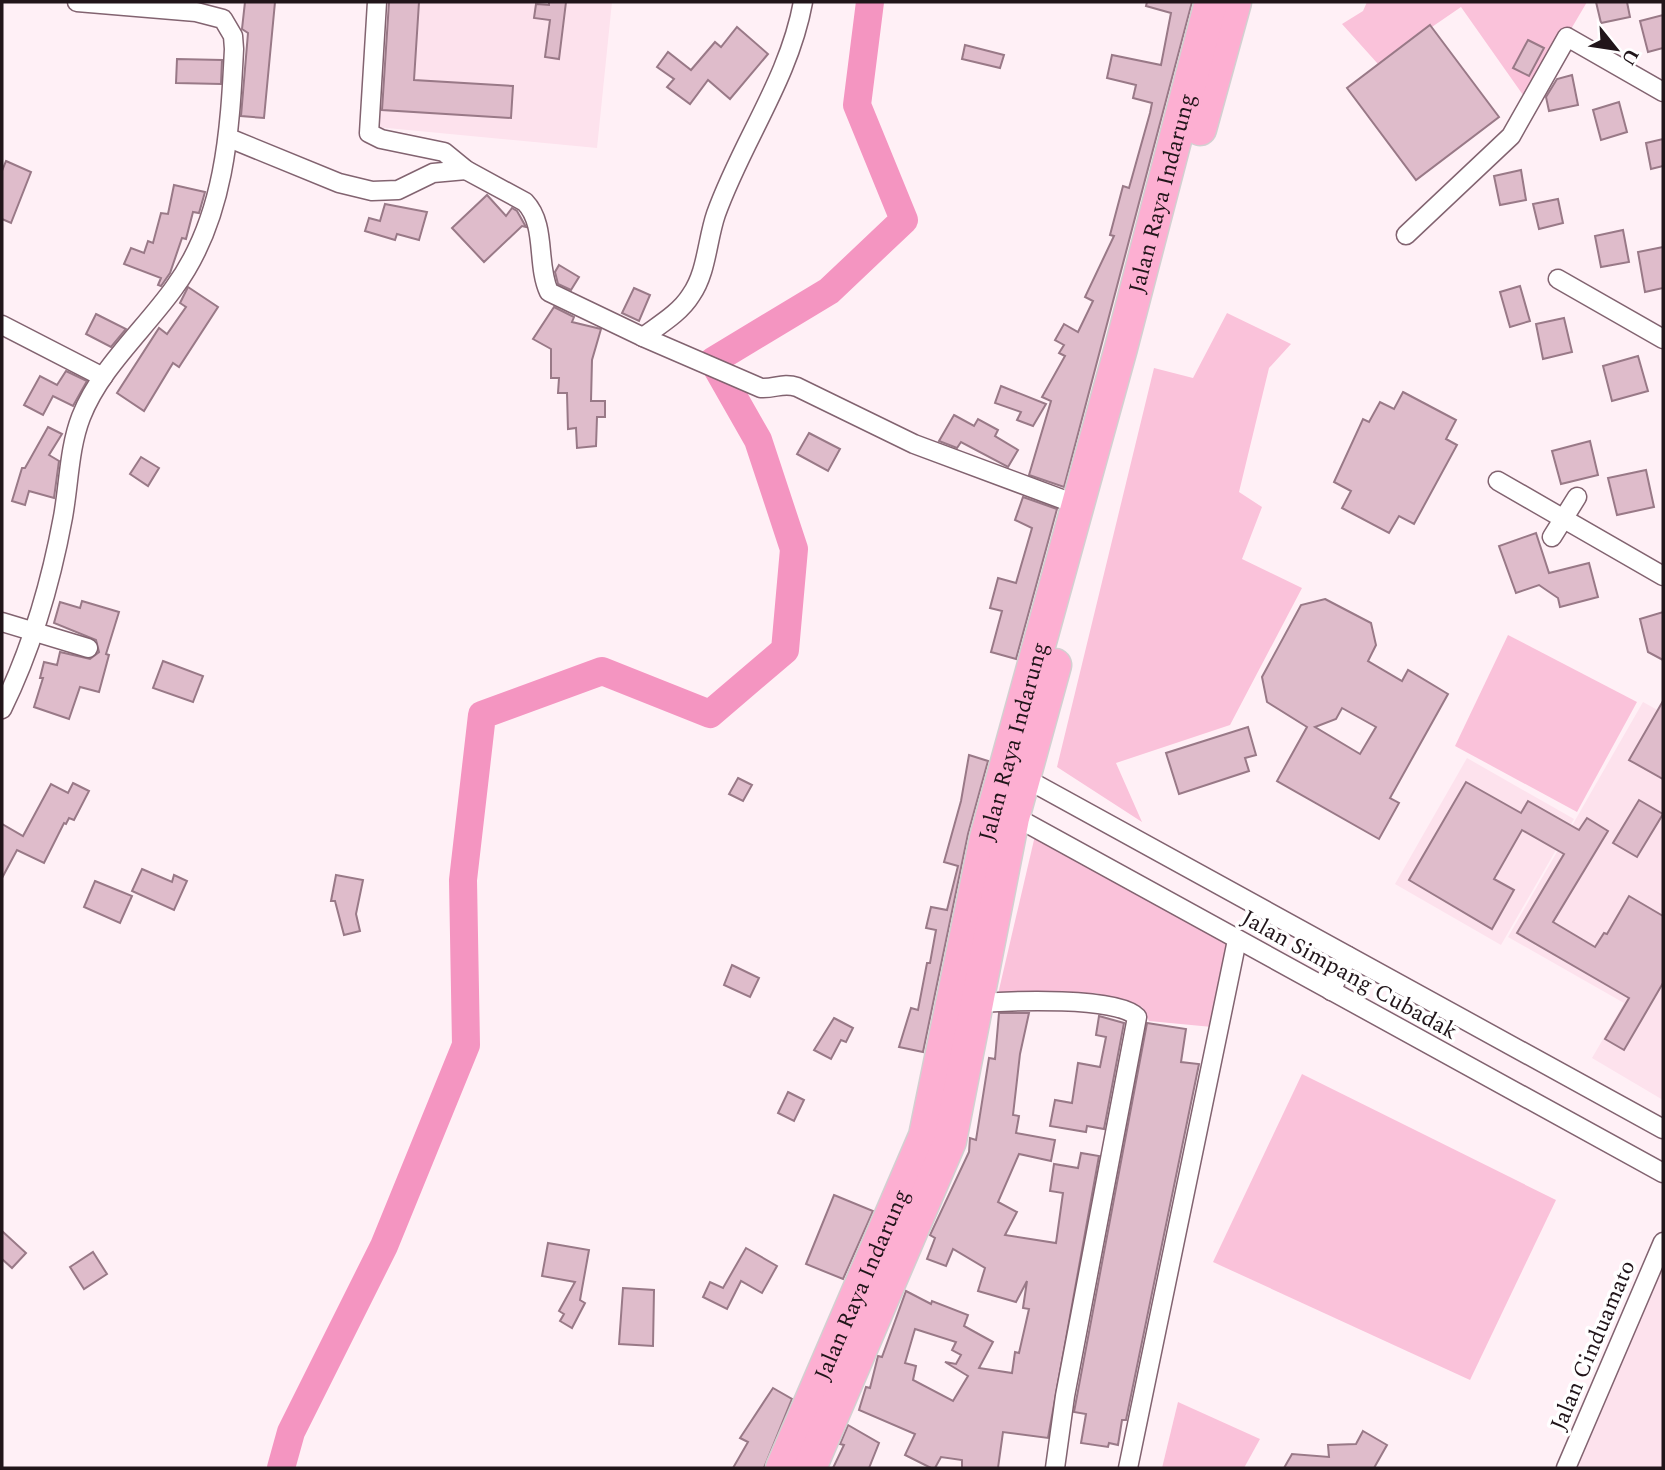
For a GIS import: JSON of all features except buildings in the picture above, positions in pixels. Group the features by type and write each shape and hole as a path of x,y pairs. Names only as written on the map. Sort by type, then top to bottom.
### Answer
{"highway":[{"name":"Jalan Raya Indarung","path":"1015,773 1078,505 1211,2"},
{"name":"Jalan Raya Indarung","path":"810,1468 852,1334 925,1136 1005,808 1235,2"},
{"name":"Jalan Raya Indarung","path":"782,1468 950,1141 992,1003 1005,808"}],"street":[{"path":"2,709 34,632 58,544 77,429 86,406 103,377 187,269 208,223 229,138 234,49 233,36 223,19 196,12 77,2"},
{"path":"377,2 369,133 381,139 444,152 466,170 514,194 532,209 537,223 542,273 549,292 671,350 748,382 771,389 787,384 797,387 914,444 1078,505"},
{"path":"643,337 677,311 695,290 716,214 797,35 803,2"},
{"path":"1406,235 1511,136 1567,37 1663,92"},
{"path":"229,138 339,183 372,191 398,190 433,173 466,170"},
{"path":"1558,279 1663,339"},
{"path":"2,325 103,377"},
{"path":"1498,481 1663,576"},
{"path":"1552,537 1577,497"},
{"path":"2,622 88,648"},
{"name":"Jalan Simpang Cubadak","path":"1015,773 1663,1129"},
{"name":"Jalan Simpang Cubadak","path":"1005,808 1237,940 1663,1173"},
{"path":"1128,1468 1237,940"},
{"path":"1331,991 1348,956"},
{"path":"992,1003 1075,1001 1127,1010 1137,1017 1138,1022 1068,1382 1055,1468"},
{"name":"Jalan Cinduamato","path":"1566,1468 1663,1242"}],"shaded area":[{"path":"378,2 389,2 382,110 511,118 513,86 414,80 419,2 612,2 597,148 366,126"},
{"path":"1367,2 1587,2 1528,102 1461,7 1378,64 1342,24 1363,11"},
{"path":"1227,313 1291,344 1269,368 1239,492 1262,507 1242,559 1302,588 1230,725 1116,763 1142,822 1057,767 1154,368 1193,378"},
{"path":"1508,635 1637,702 1577,812 1455,746"},
{"path":"1643,702 1663,713 1663,1100 1592,1058 1624,1003 1508,937"},
{"path":"1467,758 1574,819 1501,945 1395,884"},
{"path":"1037,827 1232,935 1212,1027 1149,1021 1142,1007 1096,993 998,994"},
{"path":"1302,1074 1556,1200 1470,1380 1213,1262"},
{"path":"1663,1251 1663,1468 1574,1468"},
{"path":"1178,1402 1260,1439 1244,1468 1162,1468"}],"waterway":[{"path":"281,1468 291,1432 384,1246 466,1045 463,880 482,715 602,671 710,714 785,650 794,549 758,440 713,361 829,291 904,220 857,105 870,2"}]}
